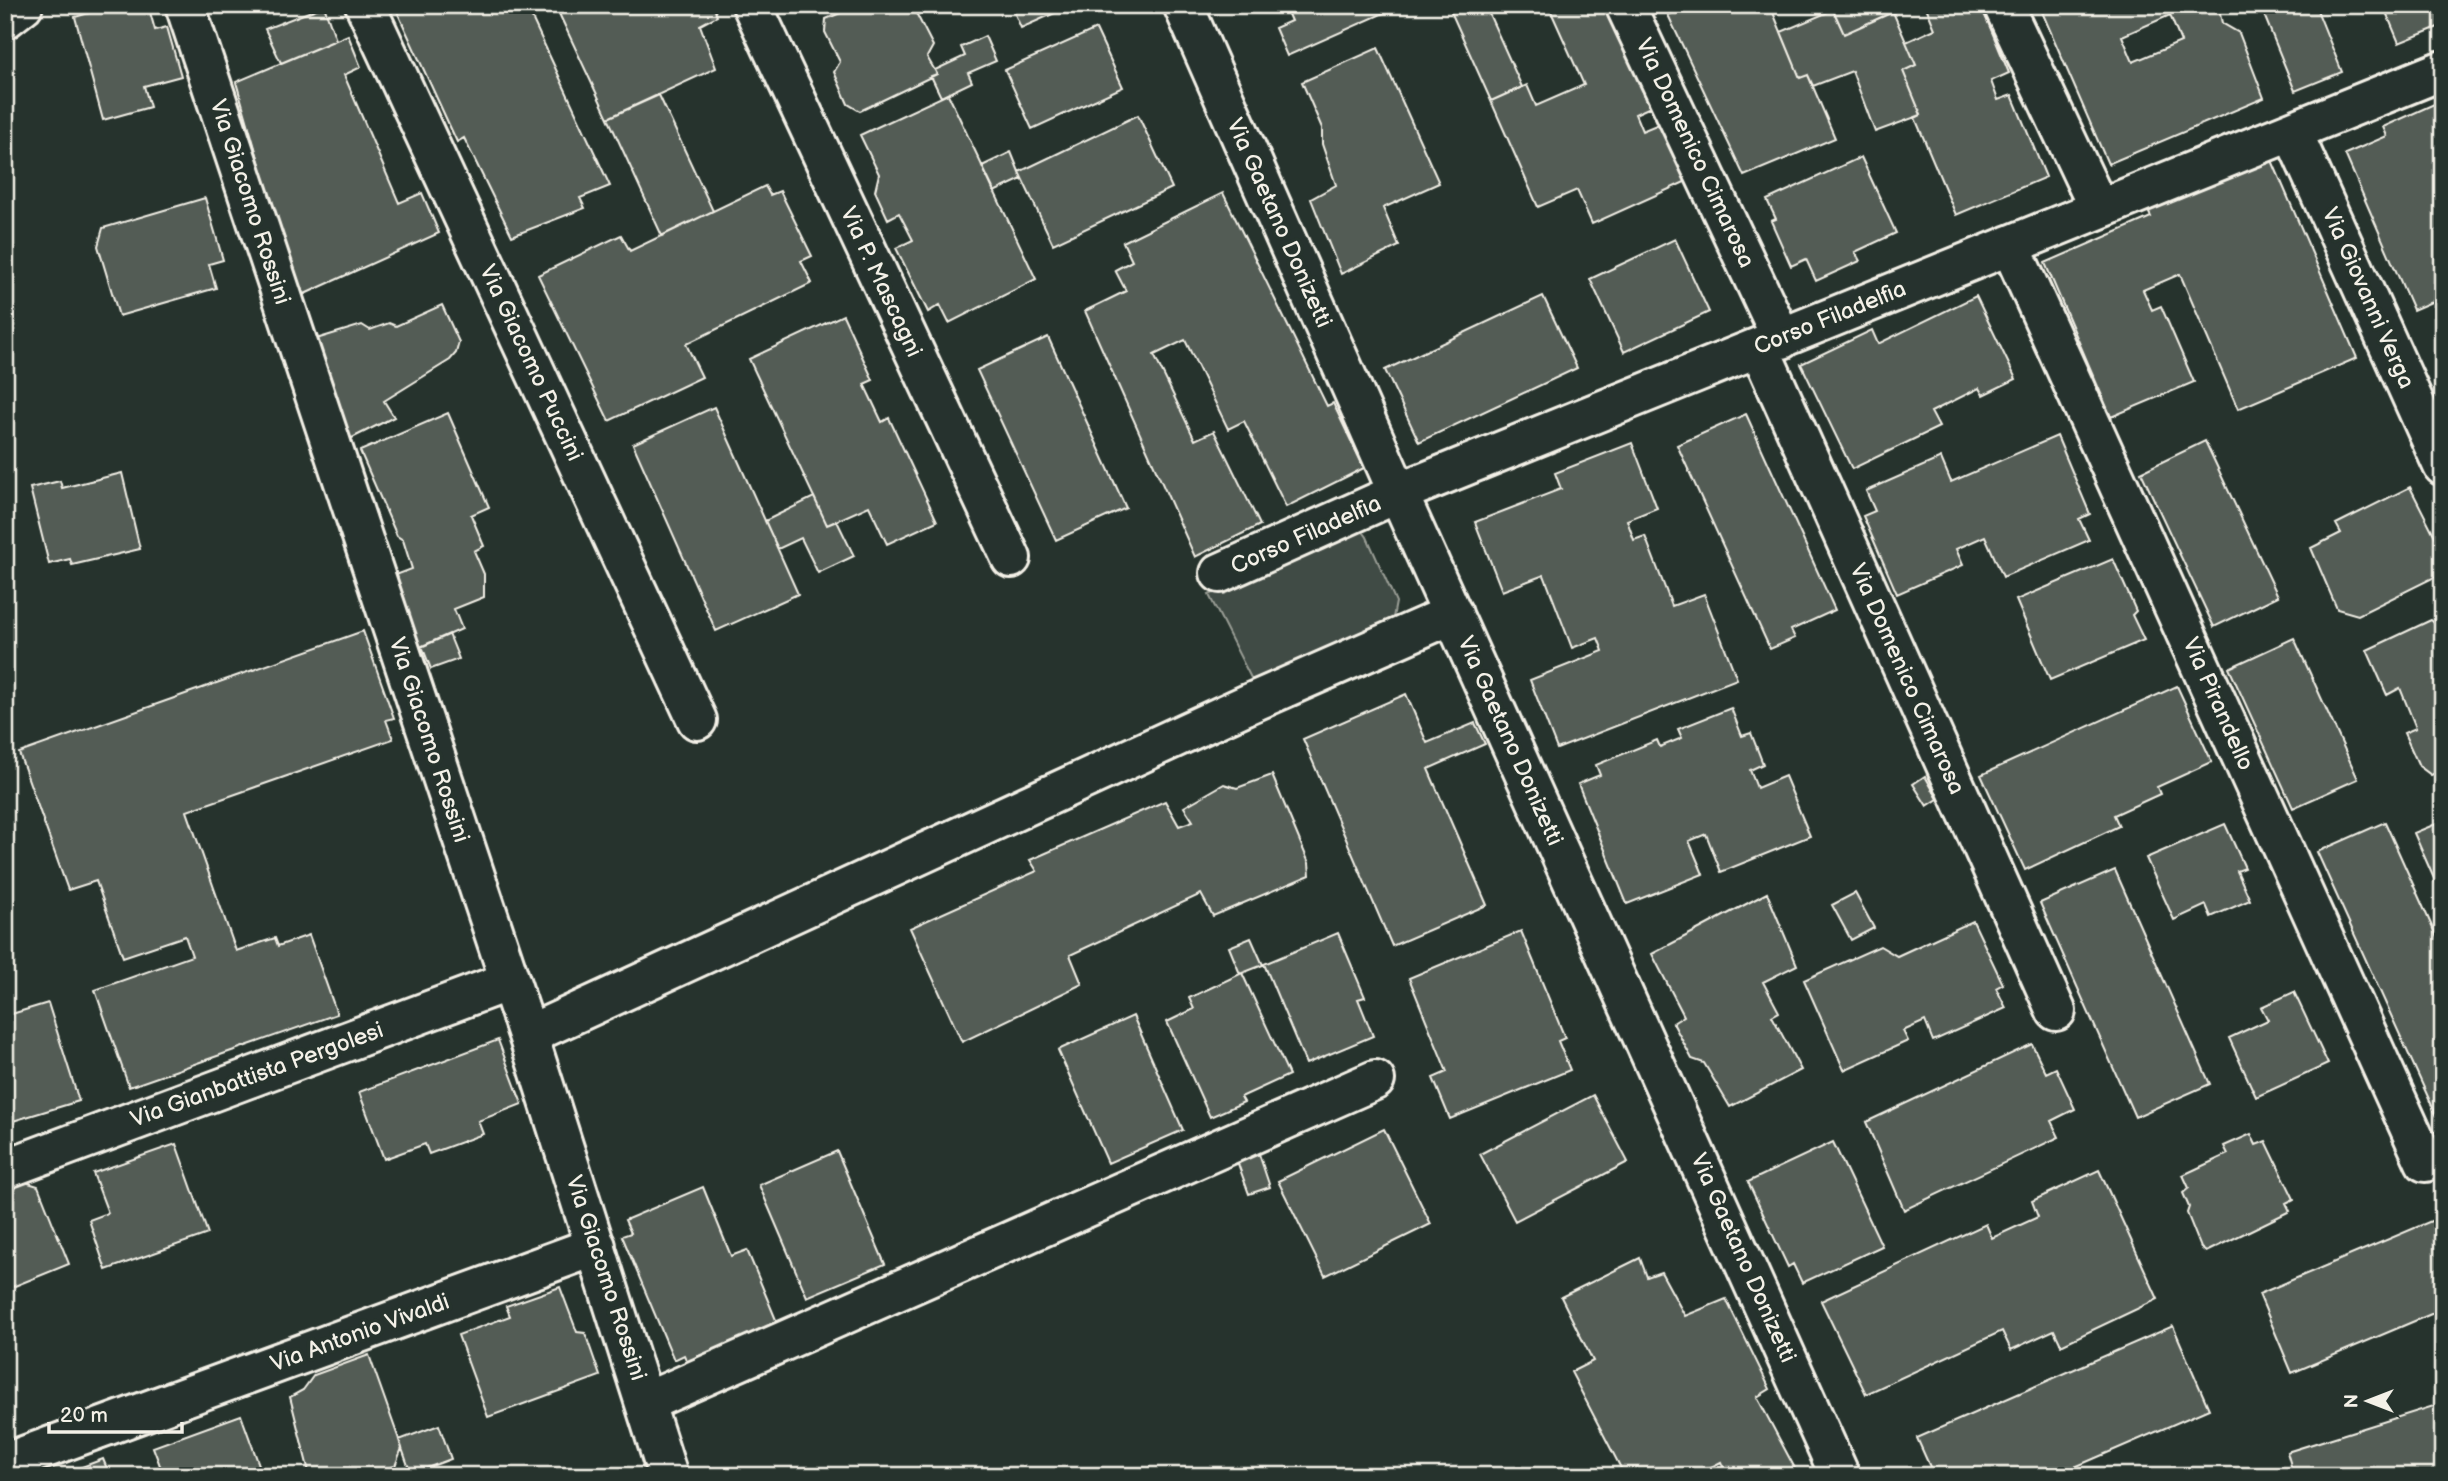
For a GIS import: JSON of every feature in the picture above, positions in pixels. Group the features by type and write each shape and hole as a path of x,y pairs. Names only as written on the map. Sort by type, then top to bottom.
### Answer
{"street":[{"path":"5,19 23,5"},
{"name":"Via Giacomo Rossini","path":"185,5 528,1035 668,1476"},
{"name":"Via Giacomo Puccini","path":"365,5 697,720"},
{"name":"Via P. Mascagni","path":"752,5 1011,558"},
{"name":"Via Gaetano Donizetti","path":"1184,5 1398,493 1840,1476"},
{"name":"Via Domenico Cimarosa","path":"1625,5 2056,1010"},
{"path":"2003,5 2099,209"},
{"name":"Corso Filadelfia","path":"1220,573 1398,493 2443,70"},
{"name":"Via Giovanni Verga","path":"2292,131 2443,466"},
{"name":"Via Pirandello","path":"2010,245 2425,1162"},
{"path":"528,1035 1248,704 1453,614"},
{"name":"Via Gianbattista Pergolesi","path":"5,1169 509,981"},
{"path":"646,1402 1375,1080"},
{"name":"Via Antonio Vivaldi","path":"5,1463 596,1246"}],"shaded area":[{"path":"1357,527 1367,537 1396,602 1393,618 1375,633 1255,686 1209,595"}],"building":[{"path":"116,5 148,5 155,30 167,27 181,76 144,86 150,107 103,120 75,17"},
{"path":"394,5 526,5 610,186 580,198 585,208 512,236 464,138 457,142"},
{"path":"555,5 713,5 717,16 700,25 716,68 608,118"},
{"path":"859,5 912,5 933,46 927,57 937,74 860,111 848,104 834,72 840,62 825,32 826,19"},
{"path":"1011,5 1073,5 1021,28"},
{"path":"1284,5 1392,5 1393,9 1287,56 1275,28 1291,21"},
{"path":"1448,5 1485,5 1522,87 1491,101"},
{"path":"1548,5 1610,5 1655,105 1635,114 1642,131 1661,123 1687,181 1592,224 1577,190 1538,207 1491,101 1527,85 1536,106 1584,85"},
{"path":"1690,5 1770,5 1800,78 1808,75 1835,138 1744,176 1668,15"},
{"path":"1831,5 1908,5 1844,34"},
{"path":"1981,5 2009,73 1991,81 1998,100 2012,95 2046,177 1956,215 1915,118 1921,115 1903,71 1916,65 1906,42 1935,29 1926,7"},
{"path":"2039,5 2218,5 2222,23 2239,33 2264,98 2108,164","holes":["2170,15 2181,42 2133,62 2122,36"]},
{"path":"2260,5 2315,5 2342,72 2295,91"},
{"path":"2383,5 2443,5 2443,25 2399,43"},
{"path":"324,6 336,40 281,63 265,29"},
{"path":"1833,10 1844,34 1893,12 1916,65 1903,71 1921,115 1875,132 1852,71 1813,86 1808,75 1800,78 1781,32"},
{"path":"1096,29 1123,87 1032,129 1005,70"},
{"path":"348,35 361,67 344,75 399,203 422,193 439,233 298,297 236,82"},
{"path":"985,36 996,61 968,73 972,82 941,97 931,76 937,74 935,70 965,56 961,47"},
{"path":"1378,48 1439,183 1383,208 1399,246 1341,274 1311,199 1336,185 1322,144 1322,128 1302,82"},
{"path":"948,94 1036,279 949,323 940,305 928,312 896,248 913,240 899,213 888,219 875,191 879,174 860,135"},
{"path":"659,95 713,211 662,236 608,118"},
{"path":"2443,100 2443,297 2413,310 2345,154 2387,136 2383,127"},
{"path":"1138,115 1172,188 1053,244 1019,172"},
{"path":"1011,152 1022,179 994,192 982,166"},
{"path":"1861,157 1896,233 1855,252 1860,261 1816,281 1806,259 1791,266 1771,221 1776,219 1767,200"},
{"path":"2271,158 2357,358 2238,409 2180,274 2143,290 2152,310 2161,306 2194,382 2111,417 2045,263 2151,217 2148,211"},
{"path":"765,186 770,195 780,191 812,256 801,261 812,283 686,344 702,377 609,421 538,275 621,235 630,251"},
{"path":"1223,193 1327,406 1333,403 1364,468 1286,507 1244,421 1228,429 1185,340 1154,355 1195,440 1214,431 1260,525 1195,557 1085,311 1126,291 1115,270 1132,261 1123,242"},
{"path":"205,198 223,260 209,264 216,288 119,316 98,246 103,228"},
{"path":"1675,239 1709,312 1624,352 1590,279"},
{"path":"1543,296 1577,368 1419,442 1385,370"},
{"path":"1976,296 2016,379 1983,395 1979,388 1931,412 1939,427 1852,469 1801,364 1872,330 1878,344"},
{"path":"442,305 459,342 456,353 450,360 384,401 394,417 346,441 313,340 362,325 370,330 389,323 396,326"},
{"path":"843,315 873,380 864,384 882,422 889,418 937,521 887,544 869,506 827,525 749,359"},
{"path":"1048,337 1126,508 1056,540 977,370"},
{"path":"714,407 798,594 716,631 633,444"},
{"path":"448,413 489,507 471,515 484,546 474,551 484,574 484,597 454,609 462,629 417,649 393,576 412,569 403,540 397,536 360,451"},
{"path":"1746,414 1835,610 1791,630 1795,638 1770,649 1677,445"},
{"path":"2057,436 2090,514 2079,519 2089,540 2003,577 1985,536 1956,549 1963,565 1897,594 1863,516 1875,511 1866,491 1941,458 1951,482"},
{"path":"2205,441 2278,596 2214,627 2141,472"},
{"path":"1632,443 1657,508 1627,520 1634,540 1645,536 1672,606 1704,594 1737,679 1557,749 1530,680 1603,651 1598,638 1572,648 1544,575 1502,591 1475,522 1561,489 1555,473"},
{"path":"122,473 140,549 72,565 70,559 49,564 30,488 60,481 62,488"},
{"path":"2410,487 2443,552 2443,573 2358,615 2337,609 2311,548 2341,533 2336,524"},
{"path":"814,497 827,525 837,521 854,556 818,573 801,538 778,549 765,521"},
{"path":"2113,559 2136,611 2132,615 2144,640 2050,680 2016,600"},
{"path":"2431,620 2438,626 2443,624 2443,770 2431,775 2419,766 2404,733 2416,728 2400,688 2387,695 2367,650"},
{"path":"363,631 394,718 386,720 393,739 187,811 236,951 275,938 278,946 309,935 337,1014 129,1087 95,990 192,956 185,936 123,957 96,881 68,890 19,753"},
{"path":"449,634 459,659 431,669 422,646"},
{"path":"2294,638 2358,779 2293,808 2229,668"},
{"path":"2177,686 2212,762 2157,787 2160,794 2114,815 2119,826 2025,870 1981,775"},
{"path":"1406,694 1427,743 1475,723 1485,744 1428,769 1487,905 1392,946 1303,739"},
{"path":"1731,708 1742,736 1751,733 1763,764 1750,770 1757,788 1785,776 1810,836 1721,872 1706,834 1689,841 1703,874 1627,904 1578,784 1600,775 1596,765 1657,740 1660,747 1682,738 1678,729"},
{"path":"1272,775 1309,863 1310,875 1213,916 1201,894 1070,955 1082,984 962,1042 910,928 1037,871 1030,860 1165,801 1179,826 1193,821 1184,807 1224,784 1237,788"},
{"path":"1925,776 1938,799 1927,806 1913,784"},
{"path":"2443,821 2443,899 2414,833"},
{"path":"2385,822 2443,951 2443,1130 2317,852"},
{"path":"2225,824 2245,868 2237,871 2250,900 2211,917 2206,905 2174,920 2146,858"},
{"path":"2115,870 2210,1084 2135,1117 2040,903"},
{"path":"1767,893 1797,965 1763,982 1779,1012 1772,1016 1801,1070 1730,1107 1704,1063 1692,1059 1673,1023 1684,1016 1652,954"},
{"path":"1855,893 1874,928 1851,940 1832,905"},
{"path":"1973,921 2003,984 1996,988 2006,1008 1933,1041 1925,1021 1903,1031 1908,1041 1844,1070 1804,980 1880,946 1897,956"},
{"path":"1521,931 1565,1038 1558,1041 1570,1070 1450,1119 1433,1078 1447,1072 1409,978"},
{"path":"1338,933 1365,997 1358,999 1373,1036 1306,1064 1264,964"},
{"path":"1251,938 1263,965 1240,974 1229,947"},
{"path":"1242,973 1289,1075 1241,1097 1244,1102 1210,1117 1167,1022 1194,1009 1189,998"},
{"path":"2294,992 2328,1064 2256,1097 2229,1038 2268,1020 2261,1007"},
{"path":"48,1003 79,1101 13,1121 5,1095 5,1016"},
{"path":"1133,1016 1183,1130 1108,1163 1058,1050"},
{"path":"498,1040 522,1104 478,1121 483,1134 429,1154 425,1144 384,1159 359,1092"},
{"path":"2032,1044 2046,1073 2056,1068 2075,1109 2051,1121 2059,1137 1904,1210 1866,1122"},
{"path":"1593,1095 1628,1162 1515,1221 1480,1154"},
{"path":"1384,1129 1431,1224 1325,1276 1278,1181"},
{"path":"2251,1134 2256,1145 2266,1141 2294,1199 2286,1203 2290,1211 2206,1252 2201,1248 2187,1213 2189,1207 2183,1193 2189,1188 2183,1175 2228,1154 2224,1146"},
{"path":"1833,1142 1882,1246 1802,1283 1793,1264 1788,1267 1748,1182"},
{"path":"176,1144 208,1234 106,1270 89,1220 108,1213 93,1173"},
{"path":"837,1151 885,1264 807,1297 759,1185"},
{"path":"1259,1154 1270,1187 1249,1194 1237,1161"},
{"path":"2099,1170 2158,1299 2061,1345 2054,1330 2011,1350 2002,1331 1866,1394 1821,1301 1986,1224 1992,1238 2038,1217 2032,1201"},
{"path":"25,1182 38,1186 69,1264 5,1290 5,1189"},
{"path":"703,1187 731,1256 747,1250 779,1327 689,1366 684,1355 674,1360 622,1236 631,1233 625,1220"},
{"path":"2443,1216 2443,1309 2292,1373 2259,1294"},
{"path":"1640,1258 1647,1277 1661,1272 1685,1316 1726,1299 1770,1389 1757,1397 1799,1476 1727,1476 1721,1462 1694,1476 1625,1476 1571,1372 1593,1361 1561,1297"},
{"path":"560,1287 577,1332 585,1333 600,1376 488,1417 458,1335 510,1316 506,1306"},
{"path":"2173,1326 2209,1409 2054,1476 1934,1476 1917,1438"},
{"path":"369,1355 402,1448 395,1466 363,1476 310,1476 290,1397 303,1390 314,1375"},
{"path":"2443,1403 2443,1476 2294,1476 2287,1452"},
{"path":"241,1415 263,1476 164,1476 153,1447"},
{"path":"439,1425 451,1459 411,1474 399,1440"},
{"path":"103,1459 110,1476 58,1476"}]}
